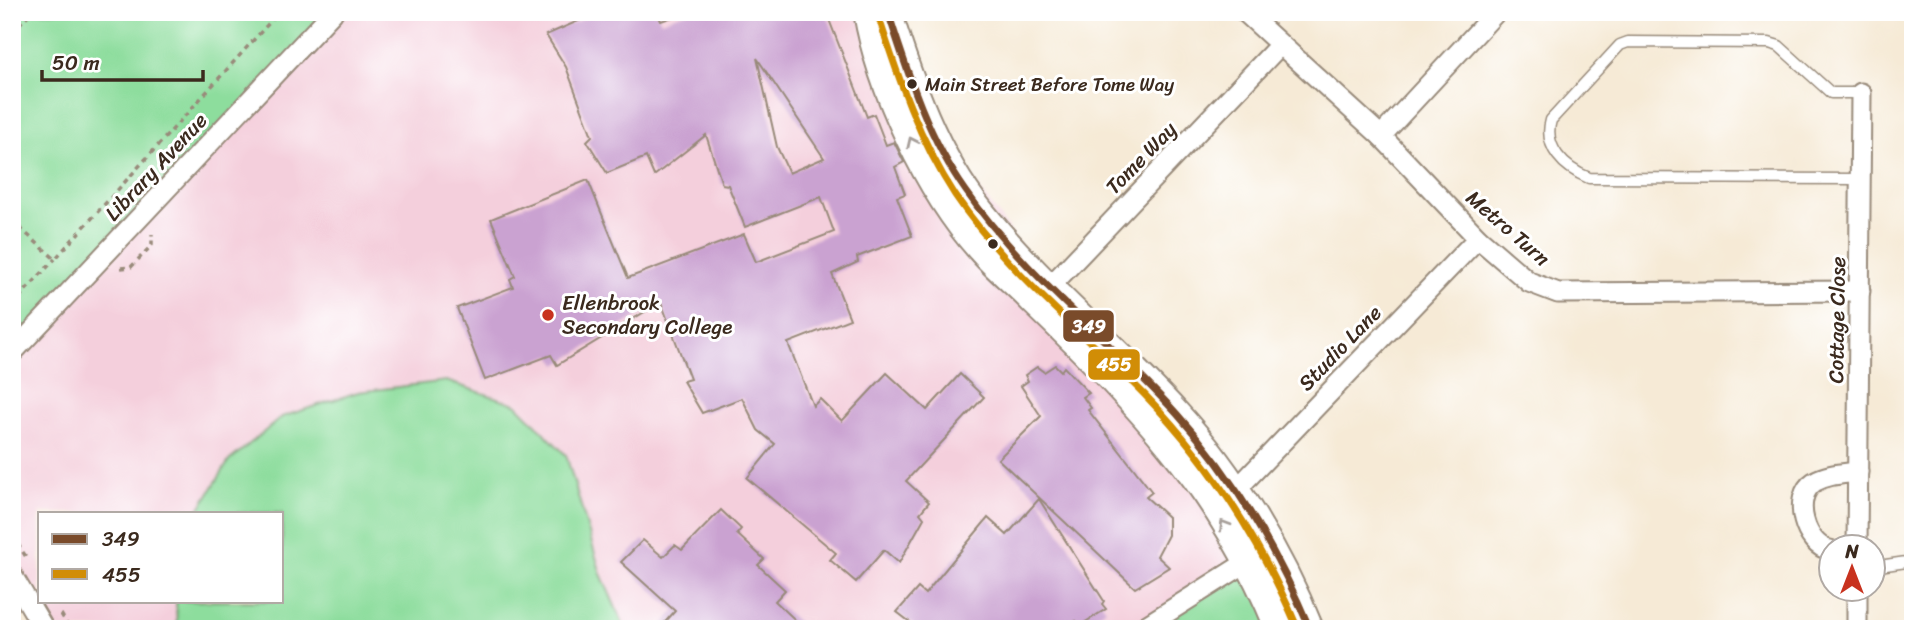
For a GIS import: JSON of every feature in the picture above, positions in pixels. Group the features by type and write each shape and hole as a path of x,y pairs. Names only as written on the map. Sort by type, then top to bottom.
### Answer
{"main road":[{"path":"867,12 890,91 919,157 979,249 1043,294 1179,415 1266,538 1310,629"},
{"path":"888,12 911,84 959,180 1043,294 1173,449 1247,562 1279,629"}],"street":[{"name":"Library Avenue","path":"12,353 333,12"},
{"name":"Metro Turn","path":"1245,12 1279,46 1381,136 1478,238 1529,282 1558,293 1860,291"},
{"path":"1381,136 1496,12"},
{"name":"Tome Way","path":"1043,294 1279,46"},
{"name":"Cottage Close","path":"1857,532 1861,93"},
{"name":"Studio Lane","path":"1235,491 1478,238"},
{"path":"1816,541 1804,523 1804,495 1812,483 1829,476 1858,472"},
{"path":"1141,629 1247,562"},
{"path":"12,575 44,629"},
{"path":"1857,602 1857,629"}],"lane":[{"path":"1861,93 1830,93 1779,46 1769,43 1628,42 1620,45 1551,120 1547,133 1549,144 1569,166 1589,178 1861,179"},
{"path":"1886,565 1913,561"}],"path":[{"path":"12,32 31,12"},
{"path":"12,305 279,12"},
{"path":"12,221 55,259"},
{"path":"12,535 33,569"}],"shaded area":[{"name":"Ellenbrook Secondary College","path":"333,12 885,12 909,90 1247,562 1141,629 43,629 12,579 12,353"}],"green space":[{"path":"12,12 333,12 12,353"},
{"path":"446,381 516,404 566,455 601,574 625,629 177,629 176,602 284,602 284,512 198,512 229,461 282,417 358,392"},
{"path":"1247,562 1279,629 1141,629"}],"building":[{"path":"599,12 657,12 661,21 687,12 826,12 867,117 874,114 886,145 894,142 904,162 895,167 905,194 897,197 912,236 857,257 858,262 832,274 850,319 788,343 813,406 820,399 842,421 887,373 927,410 960,374 984,397 906,481 929,502 920,513 924,518 899,563 884,550 856,582 830,560 836,553 747,478 775,444 758,430 742,398 702,413 683,381 690,379 661,302 557,365 551,355 485,380 457,308 513,287 510,279 515,276 491,219 588,180 628,278 744,234 756,262 834,232 821,197 745,227 728,185 722,184 706,135 654,176 646,157 607,173 587,141 592,136 566,67 546,35","holes":["757,58 824,158 789,173 777,147"]},
{"path":"1055,365 1061,371 1064,367 1089,393 1083,397 1091,408 1088,410 1152,492 1146,497 1168,517 1168,535 1157,556 1169,567 1135,588 998,459 1041,416 1021,386 1028,381 1025,375 1037,367 1044,372"},
{"path":"1039,499 1104,601 1102,604 1106,609 1079,626 1076,621 1063,629 919,629 897,612 918,588 925,594 988,518 1007,535"},
{"path":"721,510 741,529 737,534 764,559 758,565 785,590 775,601 805,629 659,629 675,611 621,562 643,540 663,557 675,545 682,550"}],"transit line":[{"name":"349","path":"888,12 911,82 930,127 966,191 1014,251 1151,386 1198,438 1235,489 1268,543 1310,629"},
{"name":"455","path":"878,15 920,130 955,195 975,223 1021,275 1145,395 1192,448 1251,535 1298,629"}],"place":[{"name":"Main Street Before Tome Way","path":"912,84"},
{"name":"Ellenbrook Secondary College","path":"548,315"}]}
